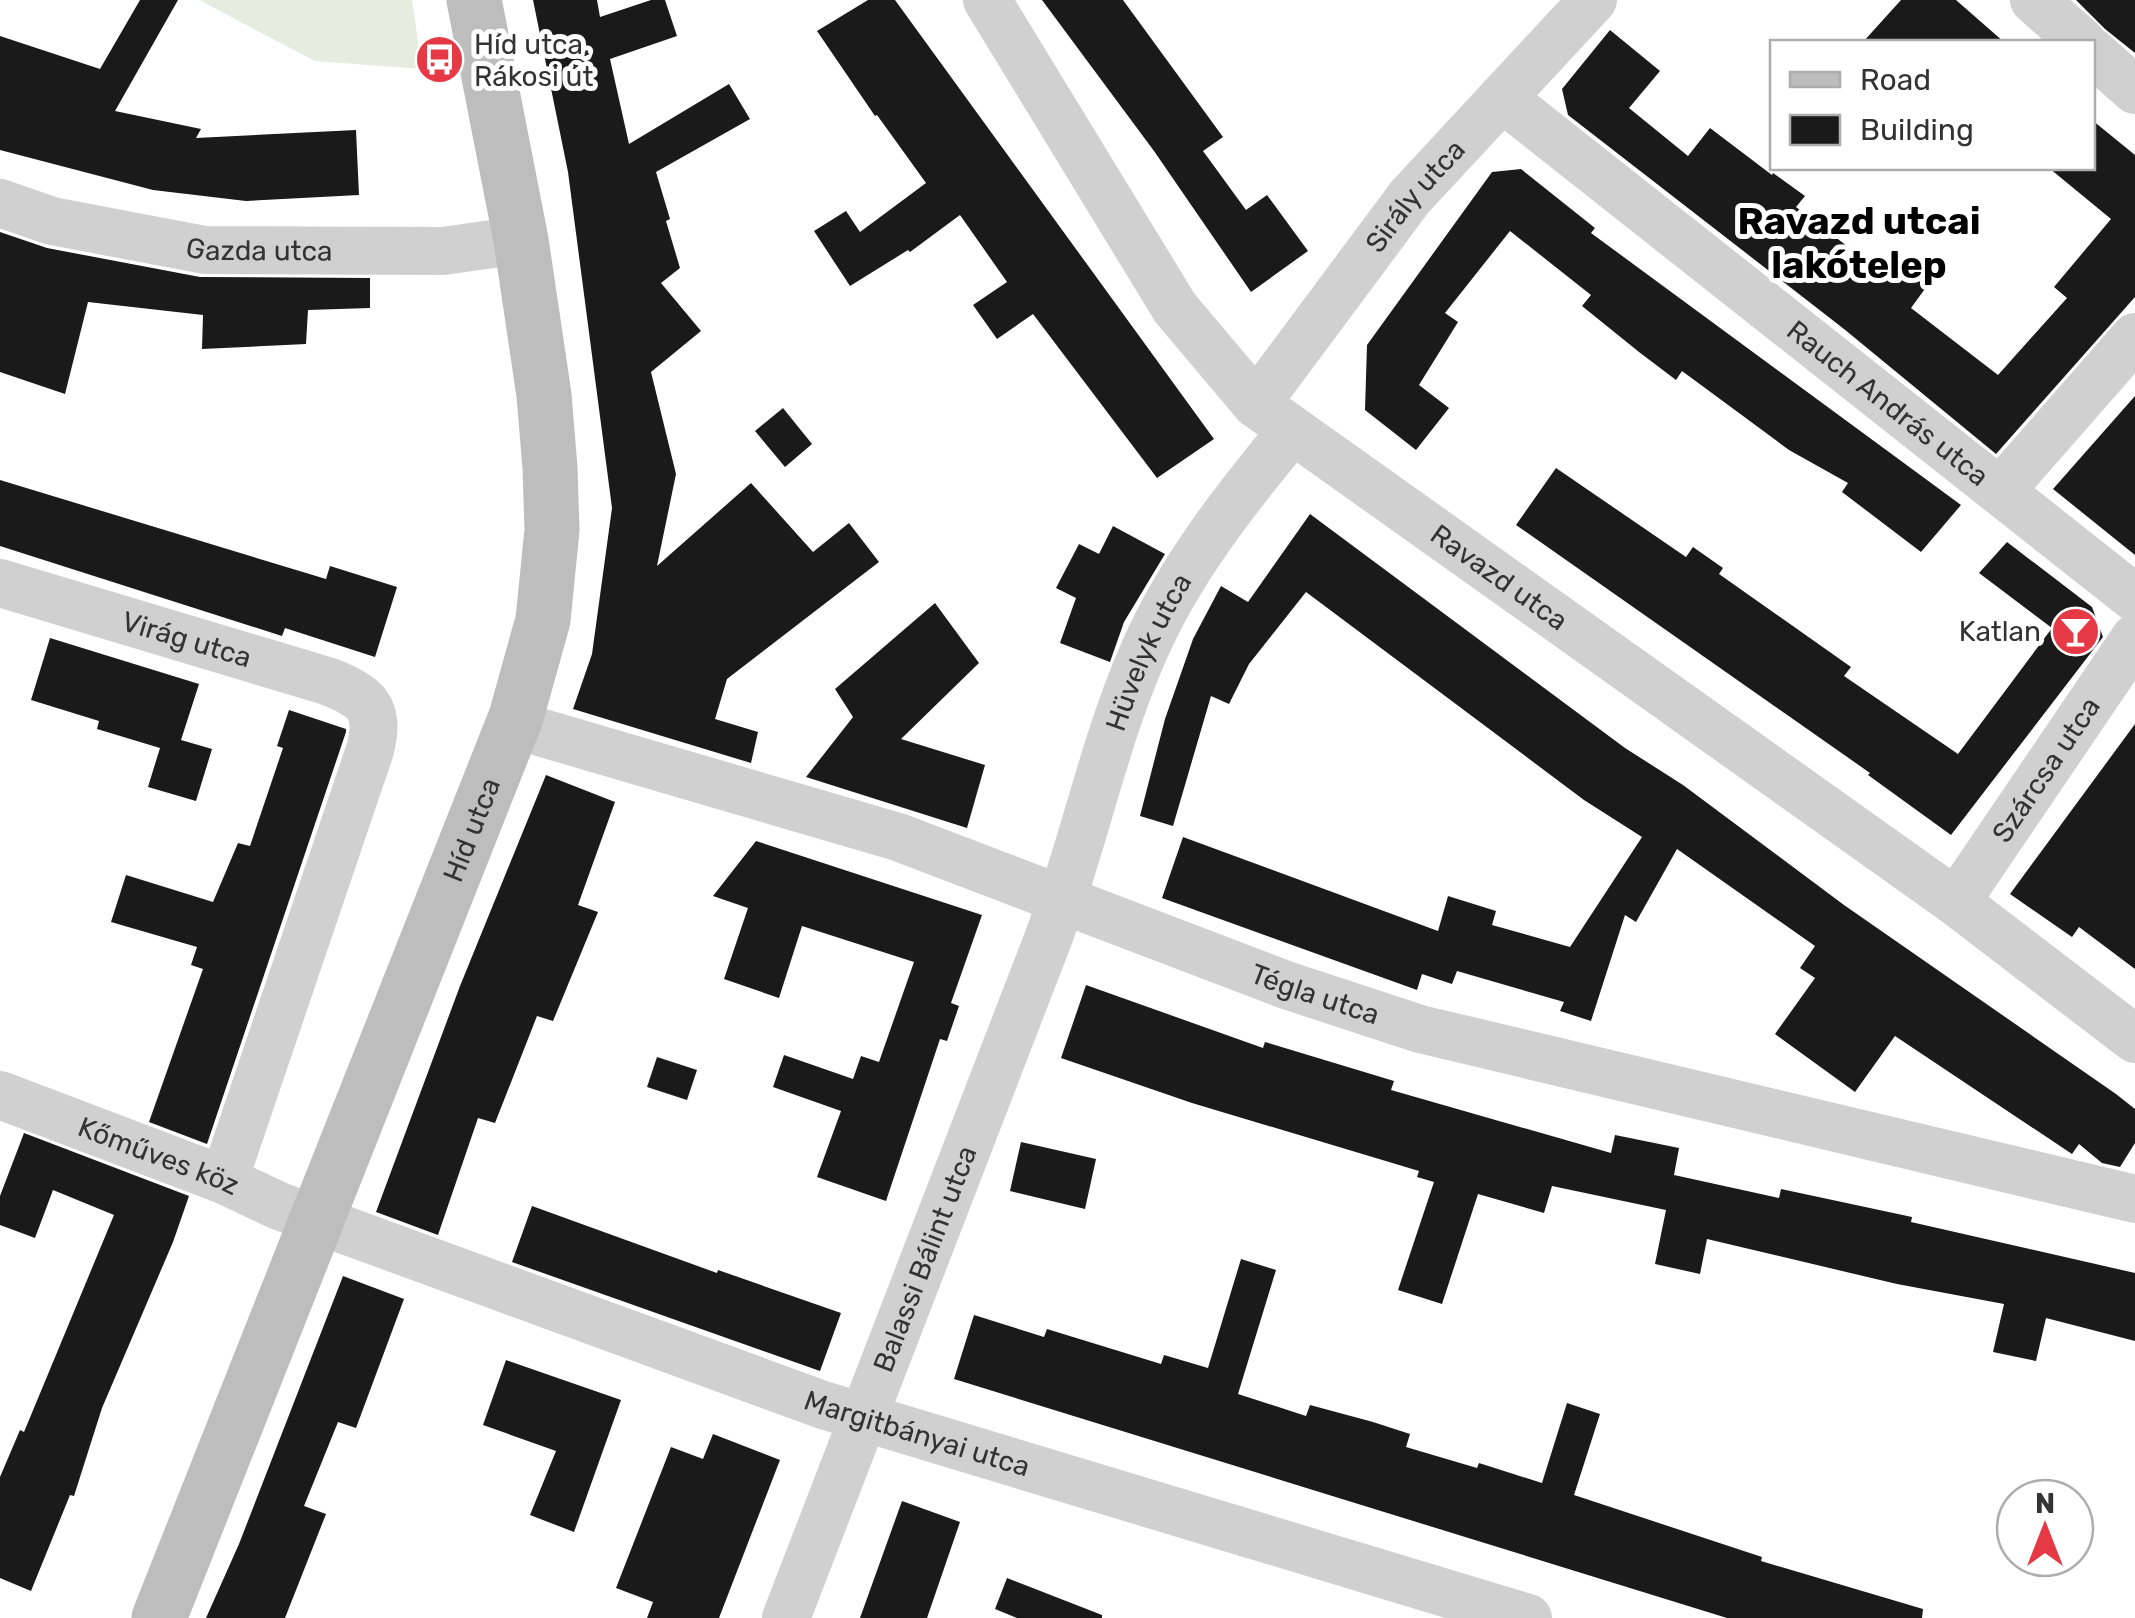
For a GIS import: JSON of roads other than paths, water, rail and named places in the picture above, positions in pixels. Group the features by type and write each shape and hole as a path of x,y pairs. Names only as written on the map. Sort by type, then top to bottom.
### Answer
{"street":[{"name":"Híd utca","path":"159,1618 512,724 543,620 552,530 544,395 522,240 474,0"},
{"name":"Ravazd utca","path":"988,0 1175,308 1273,418 1956,902 2135,1038"},
{"name":"Sirály utca","path":"1273,418 1410,198 1593,0"},
{"path":"2034,0 2080,40"},
{"path":"2095,55 2135,90"},
{"name":"Rauch András utca","path":"1502,98 2135,598"},
{"name":"Gazda utca","path":"0,203 52,220 205,250 443,252 522,240"},
{"path":"2000,490 2135,337"},
{"name":"Hüvelyk utca","path":"1063,899 1098,775 1144,652 1190,563 1235,500 1273,418"},
{"name":"Virág utca","path":"0,583 327,681 354,692 370,706 376,727 370,750 224,1180"},
{"name":"Szárcsa utca","path":"1956,902 2135,638"},
{"name":"Tégla utca","path":"512,724 898,838 1286,985 1420,1029 2135,1199"},
{"name":"Balassi Bálint utca","path":"786,1618 1063,899"},
{"name":"Kőműves köz","path":"0,1095 224,1180 314,1219"},
{"name":"Margitbányai utca","path":"314,1219 864,1417 1497,1613"}],"place":[{"name":"Híd utca, Rákosi út","path":"439,60"},
{"name":"Katlan","path":"2076,631"}],"district":[{"name":"Ravazd utcai lakótelep","path":"1859,243"}]}
